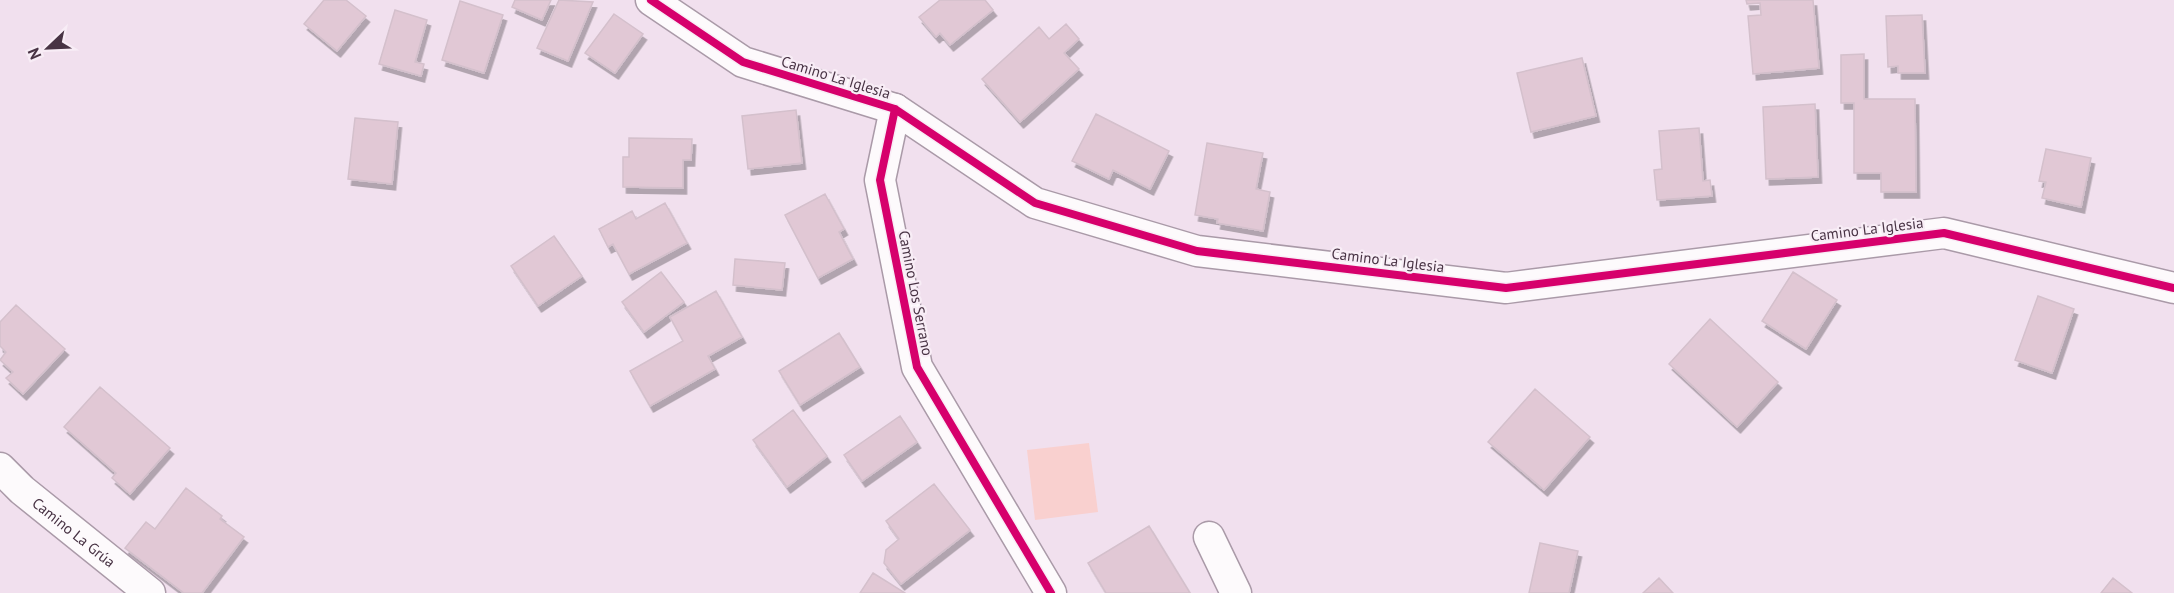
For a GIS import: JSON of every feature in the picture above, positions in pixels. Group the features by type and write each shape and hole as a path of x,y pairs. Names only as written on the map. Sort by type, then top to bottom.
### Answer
{"street":[{"name":"Camino La Iglesia","path":"651,0 743,62 895,109 1035,203 1197,251 1506,288 1944,233 2174,288"},
{"name":"Camino Los Serrano","path":"895,109 880,180 917,367 1051,593"},
{"name":"Camino La Grúa","path":"0,468 22,490 150,593"},
{"path":"1209,537 1236,593"}],"shaded area":[{"path":"1089,443 1098,512 1035,520 1027,450"}],"building":[{"path":"324,0 346,0 366,16 337,51 304,24"},
{"path":"515,0 551,0 542,20 512,7"},
{"path":"559,0 593,2 568,61 537,48"},
{"path":"940,0 985,0 993,10 950,45 940,33 936,37 919,17"},
{"path":"1746,0 1813,0 1819,68 1753,74 1748,16 1761,15 1760,3 1747,4"},
{"path":"460,1 503,15 484,73 442,60"},
{"path":"395,10 427,20 415,62 424,64 421,76 379,64"},
{"path":"614,14 643,34 615,73 585,53"},
{"path":"1922,15 1925,73 1898,73 1898,66 1888,67 1886,16"},
{"path":"1066,24 1079,39 1064,53 1079,69 1020,122 982,79 1039,27 1049,39"},
{"path":"1864,54 1864,99 1915,99 1916,192 1881,192 1881,173 1854,173 1854,103 1841,103 1841,55"},
{"path":"1582,58 1596,116 1531,132 1517,73"},
{"path":"1815,104 1818,177 1766,179 1763,107"},
{"path":"796,110 802,163 748,169 742,116"},
{"path":"1096,114 1169,151 1150,189 1113,170 1109,179 1072,161"},
{"path":"355,118 398,122 392,184 348,179"},
{"path":"1699,128 1703,181 1710,180 1712,196 1657,200 1654,170 1662,169 1659,131"},
{"path":"629,138 692,139 691,160 683,160 683,188 623,187 623,157 629,157"},
{"path":"1207,143 1263,153 1256,189 1270,192 1263,231 1217,223 1218,219 1195,215"},
{"path":"2046,149 2091,158 2081,207 2042,198 2046,182 2039,181"},
{"path":"825,194 844,229 839,232 853,259 818,278 785,215"},
{"path":"665,203 687,243 629,274 613,244 608,247 599,229 632,211 636,219"},
{"path":"554,236 582,276 538,306 511,266"},
{"path":"735,259 785,263 782,290 733,285"},
{"path":"661,272 684,302 644,332 622,302"},
{"path":"1793,272 1837,300 1806,349 1762,321"},
{"path":"716,291 742,337 708,356 715,369 650,406 630,371 683,341 670,317"},
{"path":"2038,296 2074,309 2052,373 2015,360"},
{"path":"16,305 65,349 23,394 6,378 13,372 0,360 6,352 0,346 0,322"},
{"path":"1710,319 1778,382 1737,427 1669,364"},
{"path":"839,333 860,367 800,405 779,371"},
{"path":"100,387 170,448 130,494 112,478 116,473 64,427"},
{"path":"1535,389 1590,437 1544,490 1488,442"},
{"path":"793,410 827,456 787,487 753,440"},
{"path":"900,416 917,442 862,481 844,455"},
{"path":"934,484 970,530 901,584 884,563 886,550 899,539 886,521"},
{"path":"186,488 222,516 220,519 244,537 202,593 184,593 125,548 146,522 155,529"},
{"path":"1149,526 1190,593 1106,593 1088,563"},
{"path":"1540,543 1578,551 1569,593 1529,593"},
{"path":"873,573 905,593 860,593"},
{"path":"1659,578 1673,593 1643,593"},
{"path":"2113,578 2132,593 2101,593"}],"cycle path":[{"path":"651,0 743,62 895,109 1035,203 1197,251 1506,288 1944,233 2174,288"},
{"path":"895,109 880,180 917,367 1051,593"}]}
